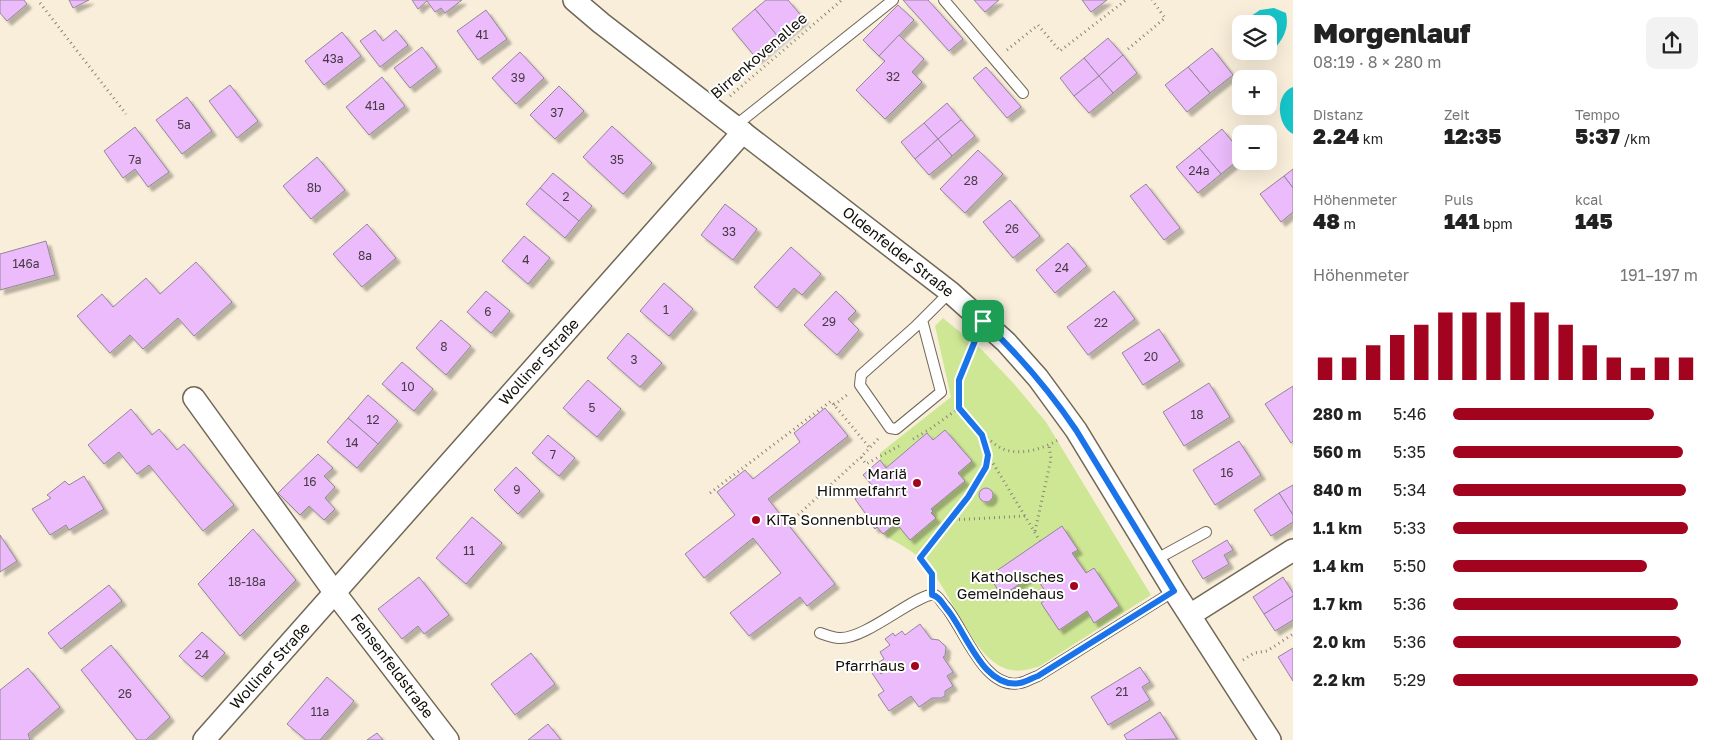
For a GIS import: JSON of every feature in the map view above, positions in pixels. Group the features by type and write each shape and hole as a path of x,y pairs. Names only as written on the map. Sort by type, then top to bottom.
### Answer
{"street":[{"name":"Oldenfelder Straße","path":"574,0 950,292 1006,342 1038,378 1076,430 1174,591 1270,740"},
{"name":"Wolliner Straße","path":"204,740 739,129"},
{"path":"194,398 335,592"},
{"path":"1190,615 1290,558"},
{"name":"Fehsenfeldstraße","path":"335,592 448,740"}],"lane":[{"path":"739,129 893,0"},
{"path":"944,0 1023,94"},
{"path":"922,320 941,392 896,429 890,428 860,385 861,375 950,292"},
{"path":"1156,560 1206,532"},
{"path":"820,634 840,638 865,632 920,599 932,595 936,596 949,611 980,661 994,676 1002,681 1019,684 1038,676 1174,591"}],"path":[{"name":"Birrenkovenallee","path":"714,110 842,0"},
{"path":"995,60 1038,25 1060,51 1126,0"},
{"path":"1128,48 1165,18 1152,0"},
{"path":"40,3 126,114"},
{"path":"983,321 959,380 959,408 982,435 1004,449 1029,452 1049,445 1076,430"},
{"path":"710,493 831,401 869,447"},
{"path":"982,435 988,455 1040,541"},
{"path":"1035,532 1051,459 1049,445"},
{"path":"932,595 932,574 920,558 968,497 986,467 988,455"},
{"path":"787,524 861,457"},
{"path":"948,520 1026,516"},
{"path":"1225,670 1254,653 1267,651 1293,634"}],"green space":[{"path":"943,318 982,350 1046,422 1151,595 1040,666 1030,669 1011,670 997,664 985,653 962,621 932,571 917,555 883,534 896,523 910,540 935,519 931,509 965,481 958,473 971,462 945,430 933,440 927,433 886,468 880,460 880,453 951,397 935,326"}],"water":[{"path":"1274,8 1286,13 1286,31 1277,46 1277,15 1252,15 1260,10"},
{"path":"1293,87 1293,134 1288,130 1281,117 1280,103 1287,91"}],"building":[{"path":"0,0 24,0 27,4 7,21 0,13"},
{"path":"69,0 89,0 73,8"},
{"path":"412,0 462,0 445,13 441,8 435,12 427,1 418,9"},
{"path":"766,0 788,0 804,19 780,39 755,9"},
{"path":"903,0 928,0 963,39 949,51"},
{"path":"974,0 999,0 985,12"},
{"path":"1082,0 1107,0 1091,12"},
{"path":"898,5 914,20 879,56 863,40"},
{"path":"755,9 780,39 757,59 732,29"},
{"path":"486,10 507,39 478,60 457,31"},
{"path":"375,30 383,41 396,30 408,45 380,67 360,41"},
{"path":"342,32 361,56 324,85 305,61"},
{"path":"899,35 924,59 912,72 922,82 885,119 856,90 885,61 879,56"},
{"path":"1108,38 1123,55 1099,76 1084,58"},
{"path":"422,47 437,67 410,88 394,68"},
{"path":"1212,48 1232,76 1210,93 1188,67"},
{"path":"520,52 544,78 516,104 492,78"},
{"path":"1123,55 1137,73 1113,93 1099,76"},
{"path":"1084,58 1099,76 1074,96 1060,78"},
{"path":"986,67 1021,107 1007,118 973,78"},
{"path":"1188,67 1210,93 1187,112 1165,85"},
{"path":"1099,76 1113,93 1089,113 1074,96"},
{"path":"382,77 405,106 369,135 346,107"},
{"path":"230,85 258,121 237,138 209,101"},
{"path":"559,86 584,111 555,139 530,115"},
{"path":"187,97 212,131 182,154 156,120"},
{"path":"947,103 961,120 938,139 924,123"},
{"path":"961,120 975,136 952,156 938,139"},
{"path":"924,123 938,139 915,159 901,142"},
{"path":"612,126 652,163 623,194 583,157"},
{"path":"135,127 169,172 148,187 135,169 123,178 104,151"},
{"path":"1222,129 1232,141 1232,165 1221,174 1199,148"},
{"path":"938,139 952,156 929,175 915,159"},
{"path":"1199,148 1221,174 1198,193 1176,167"},
{"path":"978,150 1003,174 965,213 940,189"},
{"path":"317,157 345,190 311,219 283,186"},
{"path":"1293,169 1293,188 1284,176"},
{"path":"553,173 592,206 579,221 540,188"},
{"path":"1284,176 1293,188 1293,212 1281,222 1260,194"},
{"path":"1146,184 1180,228 1164,240 1130,196"},
{"path":"540,188 579,221 565,238 526,204"},
{"path":"1010,200 1040,236 1013,258 983,222"},
{"path":"725,204 757,229 733,260 701,235"},
{"path":"367,224 396,258 362,287 333,254"},
{"path":"524,236 550,258 528,284 502,261"},
{"path":"46,241 55,275 0,290 0,254"},
{"path":"1068,243 1087,266 1055,293 1036,270"},
{"path":"791,247 821,274 802,295 794,288 777,308 754,287"},
{"path":"196,262 232,302 194,336 178,318 143,349 130,335 110,353 77,316 102,294 113,307 146,278 160,294"},
{"path":"664,283 693,309 669,336 640,311"},
{"path":"486,291 510,311 491,333 467,312"},
{"path":"836,291 856,311 848,319 859,330 837,355 804,325"},
{"path":"1114,291 1135,319 1088,355 1067,327"},
{"path":"441,320 471,346 446,375 416,348"},
{"path":"1159,329 1180,361 1143,385 1122,353"},
{"path":"628,333 662,363 640,387 607,358"},
{"path":"402,362 433,389 414,411 382,384"},
{"path":"588,380 621,409 597,437 563,408"},
{"path":"1209,383 1230,417 1184,446 1163,412"},
{"path":"1293,386 1293,441 1291,443 1265,404"},
{"path":"368,395 398,421 378,444 348,418"},
{"name":"KiTa Sonnenblume","path":"825,408 848,436 768,499 835,584 807,606 800,597 749,636 730,613 781,573 753,538 704,578 685,554 735,515 717,492 745,470 753,479 800,442 794,433"},
{"path":"131,409 152,435 159,429 177,450 184,444 234,505 203,531 149,465 137,474 119,452 104,464 88,445"},
{"path":"348,418 378,444 357,468 327,442"},
{"name":"Mariä Himmelfahrt","path":"945,430 972,461 958,473 965,481 931,509 933,511 931,513 936,518 910,540 896,523 883,534 877,527 875,529 855,499 872,485 863,475 880,460 886,468 927,433 933,440"},
{"path":"548,435 575,458 559,476 532,453"},
{"path":"1239,441 1261,475 1215,505 1193,470"},
{"path":"318,454 333,468 324,476 335,487 325,498 335,509 324,520 309,506 300,515 278,493"},
{"path":"516,467 540,491 518,514 494,490"},
{"path":"84,476 104,509 69,530 66,525 50,535 32,509 51,498 47,495 65,481 69,485"},
{"path":"1293,485 1293,515 1279,493"},
{"path":"983,488 989,488 993,495 989,502 983,502 979,498 979,492"},
{"path":"1279,493 1293,515 1293,522 1271,536 1254,510"},
{"path":"472,517 502,543 466,584 436,558"},
{"name":"Katholisches Gemeindehaus","path":"1062,526 1078,550 1072,553 1086,573 1094,568 1119,606 1094,623 1087,611 1059,630 1041,603 1049,597 1034,574 1002,596 989,576"},
{"path":"253,529 296,580 240,636 198,584"},
{"path":"0,535 17,561 0,572"},
{"path":"1227,540 1233,550 1224,555 1229,564 1203,579 1192,561"},
{"path":"419,577 449,615 424,634 418,626 402,639 378,609"},
{"path":"1283,577 1293,596 1264,614 1253,597"},
{"path":"109,585 122,601 61,649 48,633"},
{"path":"1293,596 1293,620 1275,631 1264,614"},
{"name":"Pfarrhaus","path":"920,624 931,639 939,640 946,647 945,656 943,657 953,672 947,676 953,686 945,691 945,696 932,698 919,707 911,696 889,711 878,695 884,691 872,673 878,670 881,674 885,671 879,662 884,659 880,652 890,645 885,639 893,633 895,636 902,631 905,635"},
{"path":"202,632 225,653 202,677 179,656"},
{"path":"111,645 170,717 146,740 137,740 81,670"},
{"path":"1293,648 1293,681 1278,657"},
{"path":"531,653 555,684 515,715 491,684"},
{"path":"1140,667 1150,682 1142,687 1150,700 1108,725 1091,697"},
{"path":"28,668 60,707 28,734 30,740 0,740 0,690"},
{"path":"327,677 354,701 320,740 306,740 287,724"},
{"path":"1160,712 1177,739 1127,740 1124,735"},
{"path":"548,724 561,740 528,740"},
{"path":"377,733 383,740 367,740"}],"place":[{"name":"Mariä Himmelfahrt","path":"917,483"},
{"name":"KiTa Sonnenblume","path":"756,520"},
{"name":"Katholisches Gemeindehaus","path":"1074,586"},
{"name":"Pfarrhaus","path":"915,666"}],"route":[{"path":"983,321 1006,342 1038,378 1076,430 1174,591 1038,676 1019,684 1002,681 994,676 980,661 949,611 936,596 932,595 932,574 920,558 968,497 986,467 988,455 982,435 959,408 959,380 983,321"}]}
